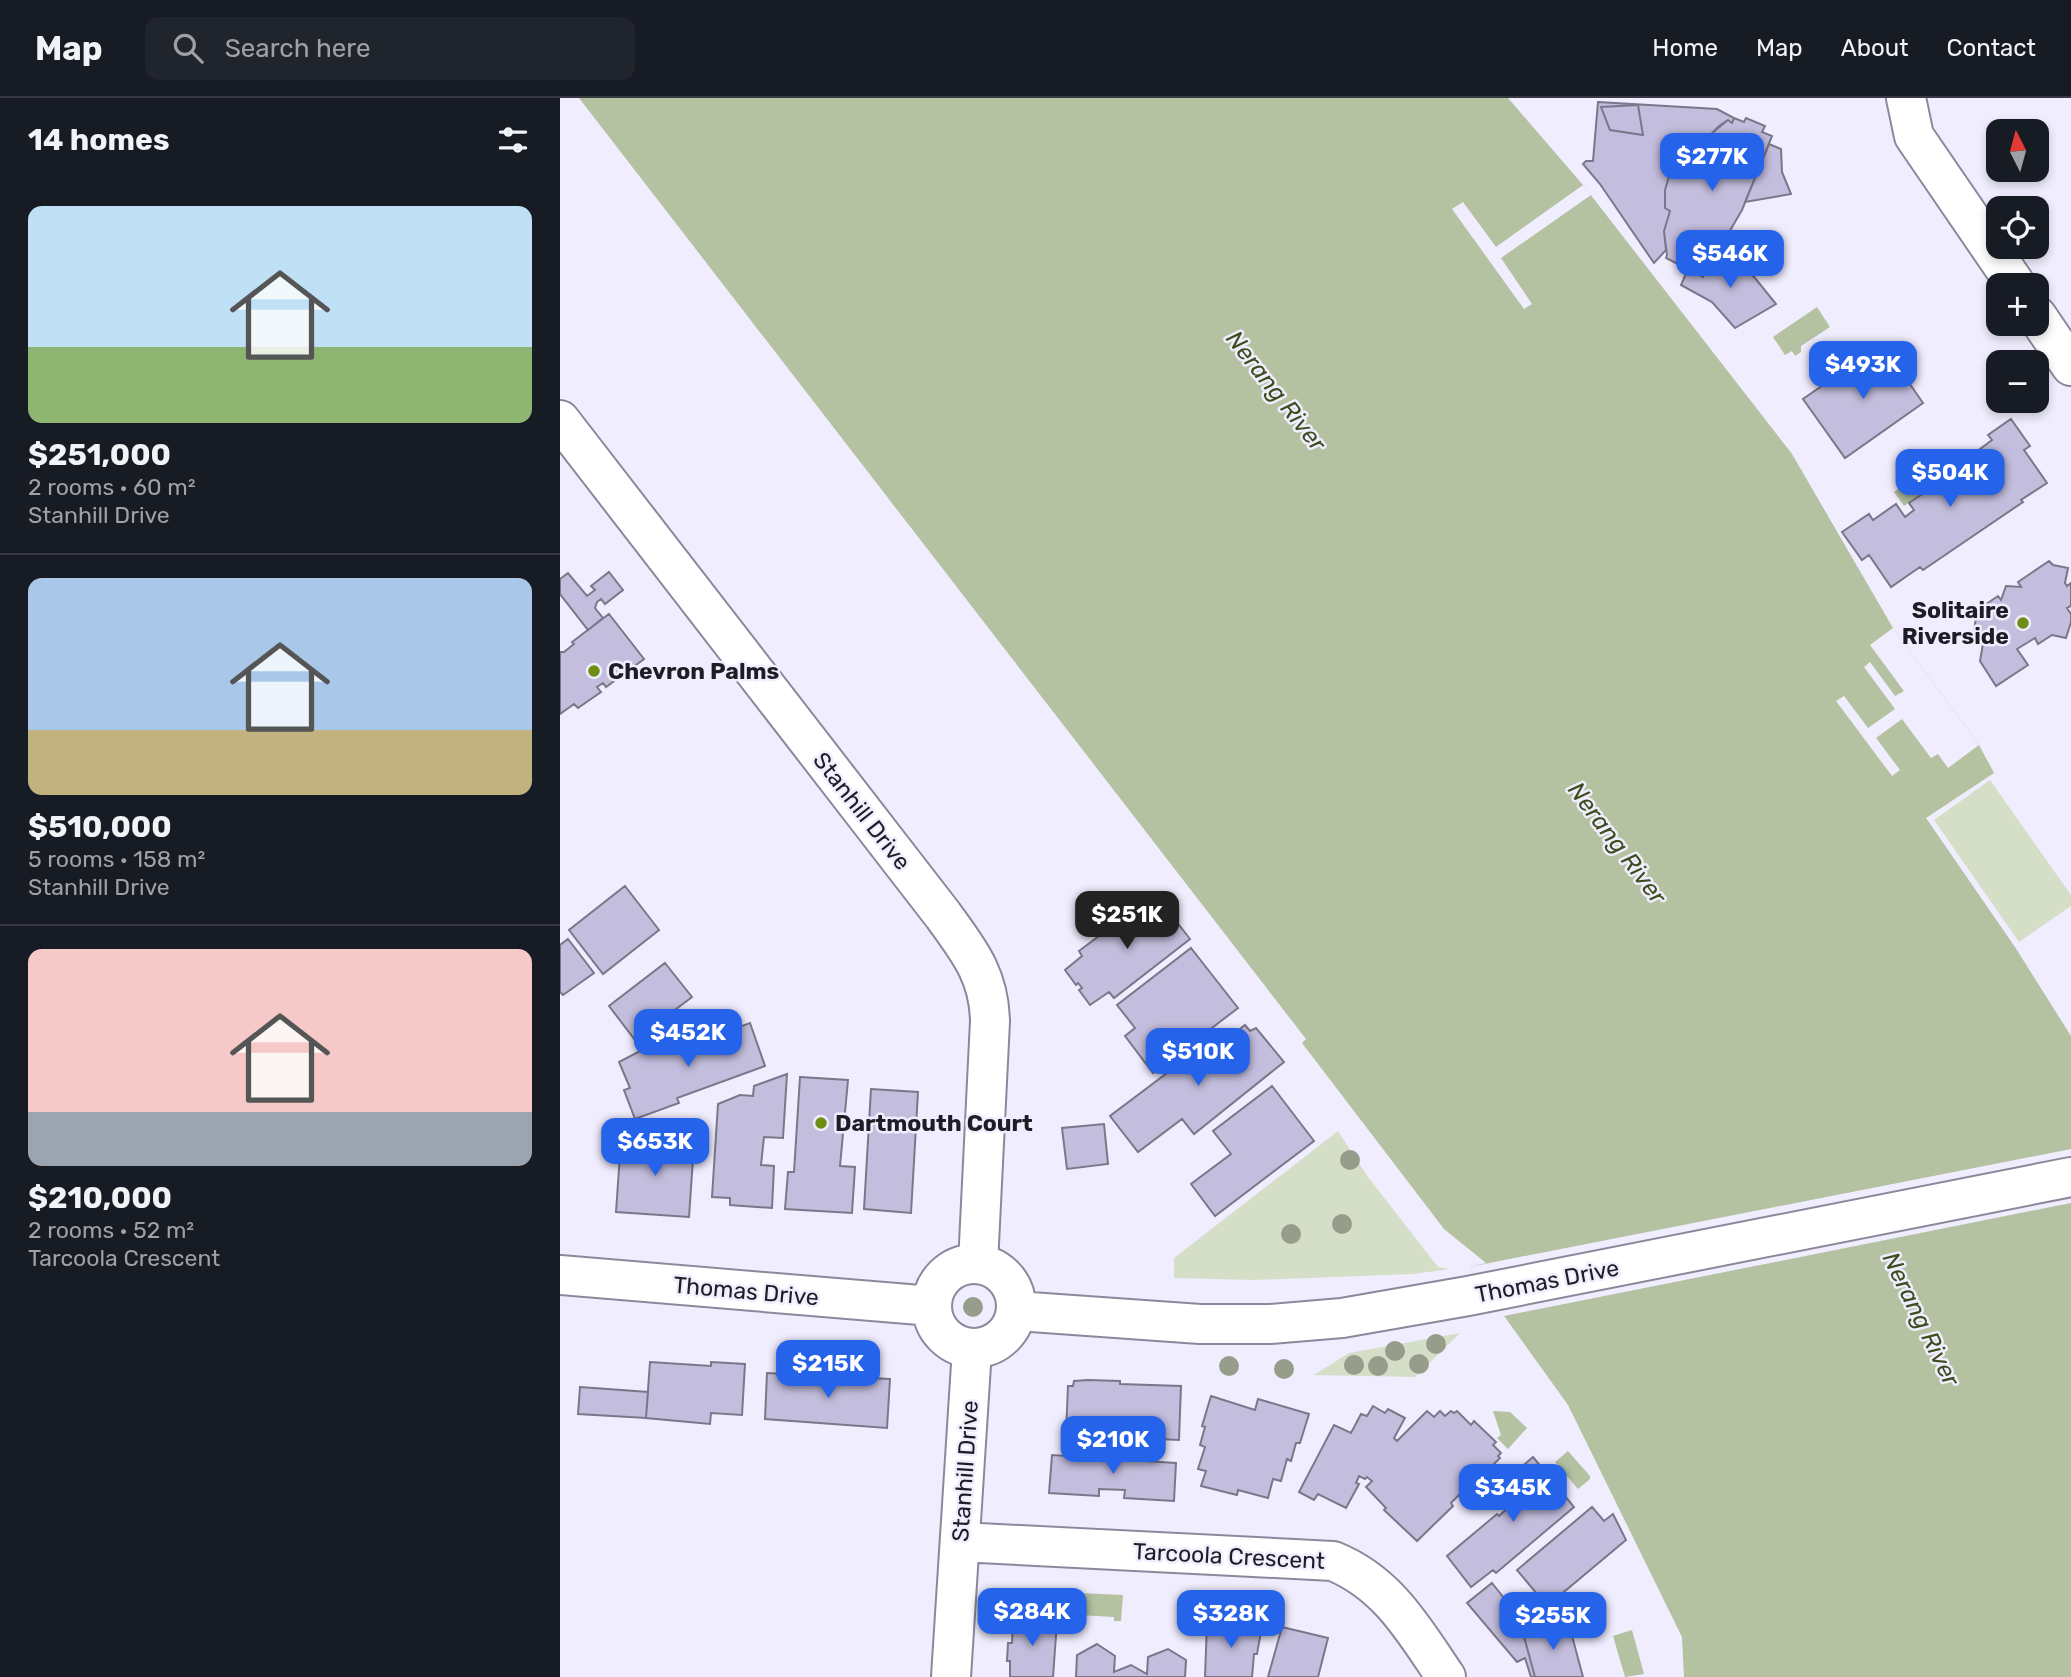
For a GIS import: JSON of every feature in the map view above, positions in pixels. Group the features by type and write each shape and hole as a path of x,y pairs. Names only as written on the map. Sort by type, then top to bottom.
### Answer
{"street":[{"path":"1906,98 1914,136 2008,273"},
{"path":"2049,334 2071,366"},
{"name":"Stanhill Drive","path":"560,420 943,915 978,966 987,989 990,1021 978,1264"},
{"name":"Thomas Drive","path":"1016,1311 1188,1324 1270,1324 1342,1318 1468,1296 2071,1177"},
{"path":"964,1265 991,1267 1002,1274 1011,1285 1016,1298 1016,1311 1006,1334 985,1347 972,1349 959,1346 939,1330 933,1318 932,1306 934,1292 941,1280 964,1265"},
{"name":"Thomas Drive","path":"560,1275 932,1306"},
{"name":"Stanhill Drive","path":"951,1677 972,1349"},
{"name":"Tarcoola Crescent","path":"960,1542 1333,1560 1350,1567 1382,1590 1446,1677"}],"shaded area":[{"path":"1990,780 2071,895 2071,906 2019,942 1934,820"},
{"path":"1338,1131 1368,1177 1438,1267 1449,1269 1414,1274 1254,1280 1174,1278 1174,1258"},
{"path":"1460,1333 1415,1377 1314,1375 1349,1353"}],"water":[{"name":"Nerang River","path":"579,98 1508,98 1583,185 1792,454 1893,628 1979,745 1994,773 1926,818 2015,947 2071,1036 2071,1677 1684,1677 1682,1637 1568,1405 1469,1267 1486,1263 1444,1229 1302,1043 1306,1039"},
{"path":"1817,307 1830,327 1801,346 1801,352 1795,356 1792,351 1785,355 1773,337"},
{"path":"1927,468 1937,482 1904,506 1894,492"},
{"path":"1493,1411 1510,1412 1527,1428 1508,1449 1497,1438 1501,1435"},
{"path":"1568,1451 1590,1476 1578,1489 1555,1462"},
{"path":"1080,1593 1123,1595 1121,1621 1114,1621 1114,1617 1078,1615"},
{"path":"1632,1630 1644,1674 1625,1677 1613,1636"}],"pier":[{"path":"1583,185 1591,195 1501,258 1532,304 1524,309 1452,209 1463,202 1496,247"},
{"path":"1893,628 1979,745 1948,768 1938,754 1931,758 1902,719 1876,738 1900,770 1892,776 1836,701 1844,696 1868,728 1895,709 1864,667 1870,662 1895,696 1904,691 1870,645"},
{"path":"2071,1149 2071,1203 1504,1316 1469,1267"}],"building":[{"path":"1598,102 1717,109 1734,118 1732,123 1728,120 1711,134 1700,152 1693,149 1680,159 1670,173 1665,190 1665,208 1670,211 1664,231 1666,250 1654,263 1600,184 1583,164 1593,161"},
{"path":"1638,105 1643,135 1610,130 1601,107"},
{"path":"1734,118 1744,122 1746,118 1765,126 1762,132 1772,136 1742,210 1703,277 1666,258 1664,231 1670,211 1665,208 1665,190 1670,173 1680,159 1693,149 1700,152 1711,134 1728,120 1732,123"},
{"path":"1769,144 1781,149 1782,172 1791,194 1745,202"},
{"path":"1717,251 1755,278 1776,304 1735,328 1712,302 1681,285 1688,269 1703,277"},
{"path":"1882,344 1923,403 1845,458 1803,399"},
{"path":"2011,419 2030,446 2024,450 2047,483 1923,570 1920,567 1891,587 1869,555 1862,560 1842,532 1869,514 1873,520 1896,504 1905,517 1914,510 1909,503 1966,465 1972,473 1984,465 1976,452 1992,440 1988,435"},
{"name":"Solitaire Riverside","path":"2049,561 2053,565 2068,568 2065,583 2067,586 2071,583 2071,606 2067,608 2071,614 2071,622 2066,638 2052,635 2038,644 2035,638 2017,649 2028,665 1996,686 1980,661 1984,638 1988,636 1985,632 1974,630 1976,618 1973,613 1998,596 2001,600 2006,586 2021,587 2018,582"},
{"path":"609,572 623,590 605,604 601,599 597,602 595,608 603,618 588,630 560,594 560,579 568,573 587,596 595,590 591,586"},
{"name":"Chevron Palms","path":"609,614 644,659 606,687 603,683 597,687 601,692 578,708 574,704 560,714 560,652 564,652 574,644 572,642"},
{"path":"625,886 659,930 603,974 569,930"},
{"path":"1155,894 1190,939 1114,998 1109,992 1090,1005 1079,990 1082,988 1078,983 1076,985 1065,970 1082,956 1079,951"},
{"path":"568,939 594,973 563,995 560,992 560,945"},
{"path":"1191,948 1238,1008 1153,1073 1125,1036 1135,1028 1117,1005"},
{"path":"665,963 692,997 635,1040 609,1006"},
{"path":"750,1023 765,1066 677,1098 679,1103 635,1119 624,1090 630,1088 619,1062 663,1039 668,1053"},
{"path":"1245,1025 1250,1031 1256,1028 1284,1062 1194,1134 1182,1119 1138,1152 1110,1116 1199,1049 1205,1057"},
{"path":"787,1074 783,1138 764,1137 761,1165 774,1166 772,1208 730,1205 730,1198 712,1197 718,1104 740,1095 753,1096 754,1086"},
{"name":"Dartmouth Court","path":"800,1077 848,1080 840,1166 855,1167 852,1213 785,1209 788,1172 794,1172"},
{"path":"1272,1086 1314,1141 1215,1216 1191,1184 1231,1154 1213,1131"},
{"path":"871,1089 918,1092 911,1213 864,1209"},
{"path":"1104,1124 1108,1164 1067,1169 1062,1128"},
{"path":"621,1140 694,1144 689,1217 616,1212"},
{"path":"650,1362 711,1366 711,1362 745,1364 742,1415 711,1413 710,1424 646,1418"},
{"path":"767,1373 890,1379 887,1428 765,1419"},
{"path":"1074,1381 1181,1386 1179,1440 1135,1438 1135,1443 1101,1442 1101,1436 1066,1434 1068,1386 1073,1386"},
{"path":"580,1387 648,1392 646,1418 578,1414"},
{"path":"1211,1396 1255,1410 1258,1399 1309,1414 1300,1443 1296,1443 1291,1461 1287,1459 1281,1481 1273,1479 1268,1498 1238,1490 1237,1495 1201,1486 1206,1471 1198,1469 1205,1447 1200,1445 1205,1427 1202,1426"},
{"path":"1373,1406 1385,1413 1388,1409 1405,1418 1394,1438 1397,1441 1427,1411 1434,1417 1440,1411 1445,1416 1451,1411 1457,1411 1471,1425 1474,1421 1496,1442 1493,1445 1501,1453 1498,1456 1500,1458 1451,1503 1453,1506 1417,1541 1384,1510 1386,1508 1366,1487 1372,1481 1367,1477 1365,1479 1359,1476 1356,1483 1359,1484 1346,1508 1318,1494 1314,1500 1299,1492 1334,1425 1351,1433 1361,1414 1367,1416"},
{"path":"1098,1452 1129,1453 1129,1460 1176,1463 1174,1501 1124,1498 1125,1490 1099,1489 1099,1496 1049,1493 1052,1455 1098,1458"},
{"path":"1533,1457 1574,1507 1496,1573 1493,1570 1471,1587 1447,1556 1512,1504 1497,1488"},
{"path":"1592,1507 1604,1521 1613,1514 1626,1540 1547,1606 1517,1570"},
{"path":"1492,1583 1520,1618 1541,1600 1547,1606 1551,1603 1558,1624 1523,1633 1535,1677 1531,1677 1525,1658 1517,1662 1467,1603"},
{"path":"1029,1616 1043,1616 1043,1621 1057,1622 1053,1677 1010,1677 1010,1661 1007,1661 1008,1643 1012,1643 1013,1619 1029,1620"},
{"path":"1568,1621 1583,1677 1535,1677 1523,1633"},
{"path":"1207,1623 1262,1626 1257,1654 1254,1654 1252,1677 1205,1677"},
{"path":"1282,1627 1328,1638 1318,1677 1268,1677"},
{"path":"1097,1644 1115,1656 1114,1672 1131,1665 1147,1674 1148,1657 1168,1649 1186,1660 1185,1677 1076,1677 1077,1655"}],"place":[{"name":"Solitaire Riverside","path":"2023,623"},
{"name":"Chevron Palms","path":"594,671"},
{"name":"Dartmouth Court","path":"821,1123"}]}
